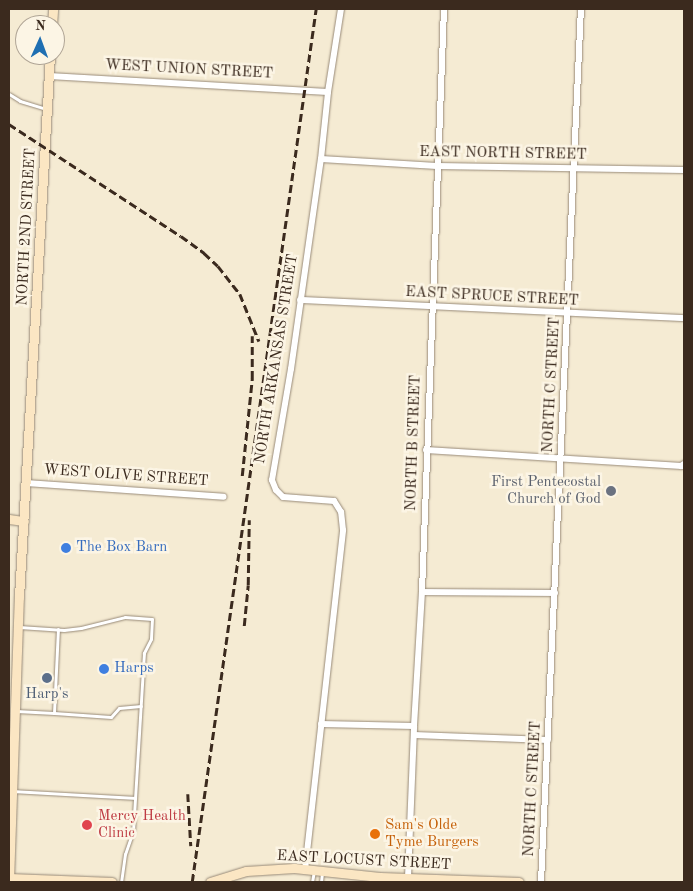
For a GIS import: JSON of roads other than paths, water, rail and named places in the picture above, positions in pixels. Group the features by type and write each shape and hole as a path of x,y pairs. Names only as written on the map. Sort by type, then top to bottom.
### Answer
{"main road":[{"name":"NORTH 2ND STREET","path":"9,879 12,790 11,746 15,711 50,65"},
{"path":"9,519 24,521"},
{"name":"EAST LOCUST STREET","path":"210,882 246,871 272,868 313,871 380,880 519,882"},
{"path":"245,882 246,871"},
{"path":"9,879 112,882"}],"street":[{"name":"NORTH ARKANSAS STREET","path":"313,871 321,724 344,530 340,512 334,501 283,497 276,490 272,480 291,369 341,9"},
{"name":"NORTH B STREET","path":"411,880 414,726 422,592 444,9"},
{"name":"NORTH C STREET","path":"541,882 556,593 581,9"},
{"name":"WEST UNION STREET","path":"49,76 328,92"},
{"name":"EAST NORTH STREET","path":"321,159 437,166 684,170"},
{"name":"EAST SPRUCE STREET","path":"300,300 684,318"},
{"path":"426,450 683,465"},
{"name":"WEST OLIVE STREET","path":"26,483 224,497"},
{"path":"422,592 556,593"},
{"path":"321,724 414,726"},
{"path":"414,735 548,740"}],"lane":[{"path":"9,94 20,101 47,109"},
{"path":"18,627 81,628 125,617 152,619 151,639 144,653 133,830 125,854 121,882"},
{"path":"54,713 58,629"},
{"path":"15,711 112,717 119,708 141,706"},
{"path":"12,790 135,798"},
{"path":"312,882 313,871"},
{"path":"313,871 321,882"}],"railway":[{"path":"192,882 316,9"},
{"path":"9,124 204,253 218,266 240,294 259,341"},
{"path":"242,476 252,379 252,336"},
{"path":"244,626 248,585 249,520"},
{"path":"188,794 191,846"}],"place":[{"name":"First Pentecostal Church of God","path":"611,491"},
{"name":"The Box Barn","path":"66,548"},
{"name":"Harps","path":"104,669"},
{"name":"Harp's","path":"47,678"},
{"name":"Mercy Health Clinic","path":"87,825"},
{"name":"Sam's Olde Tyme Burgers","path":"375,834"}]}
